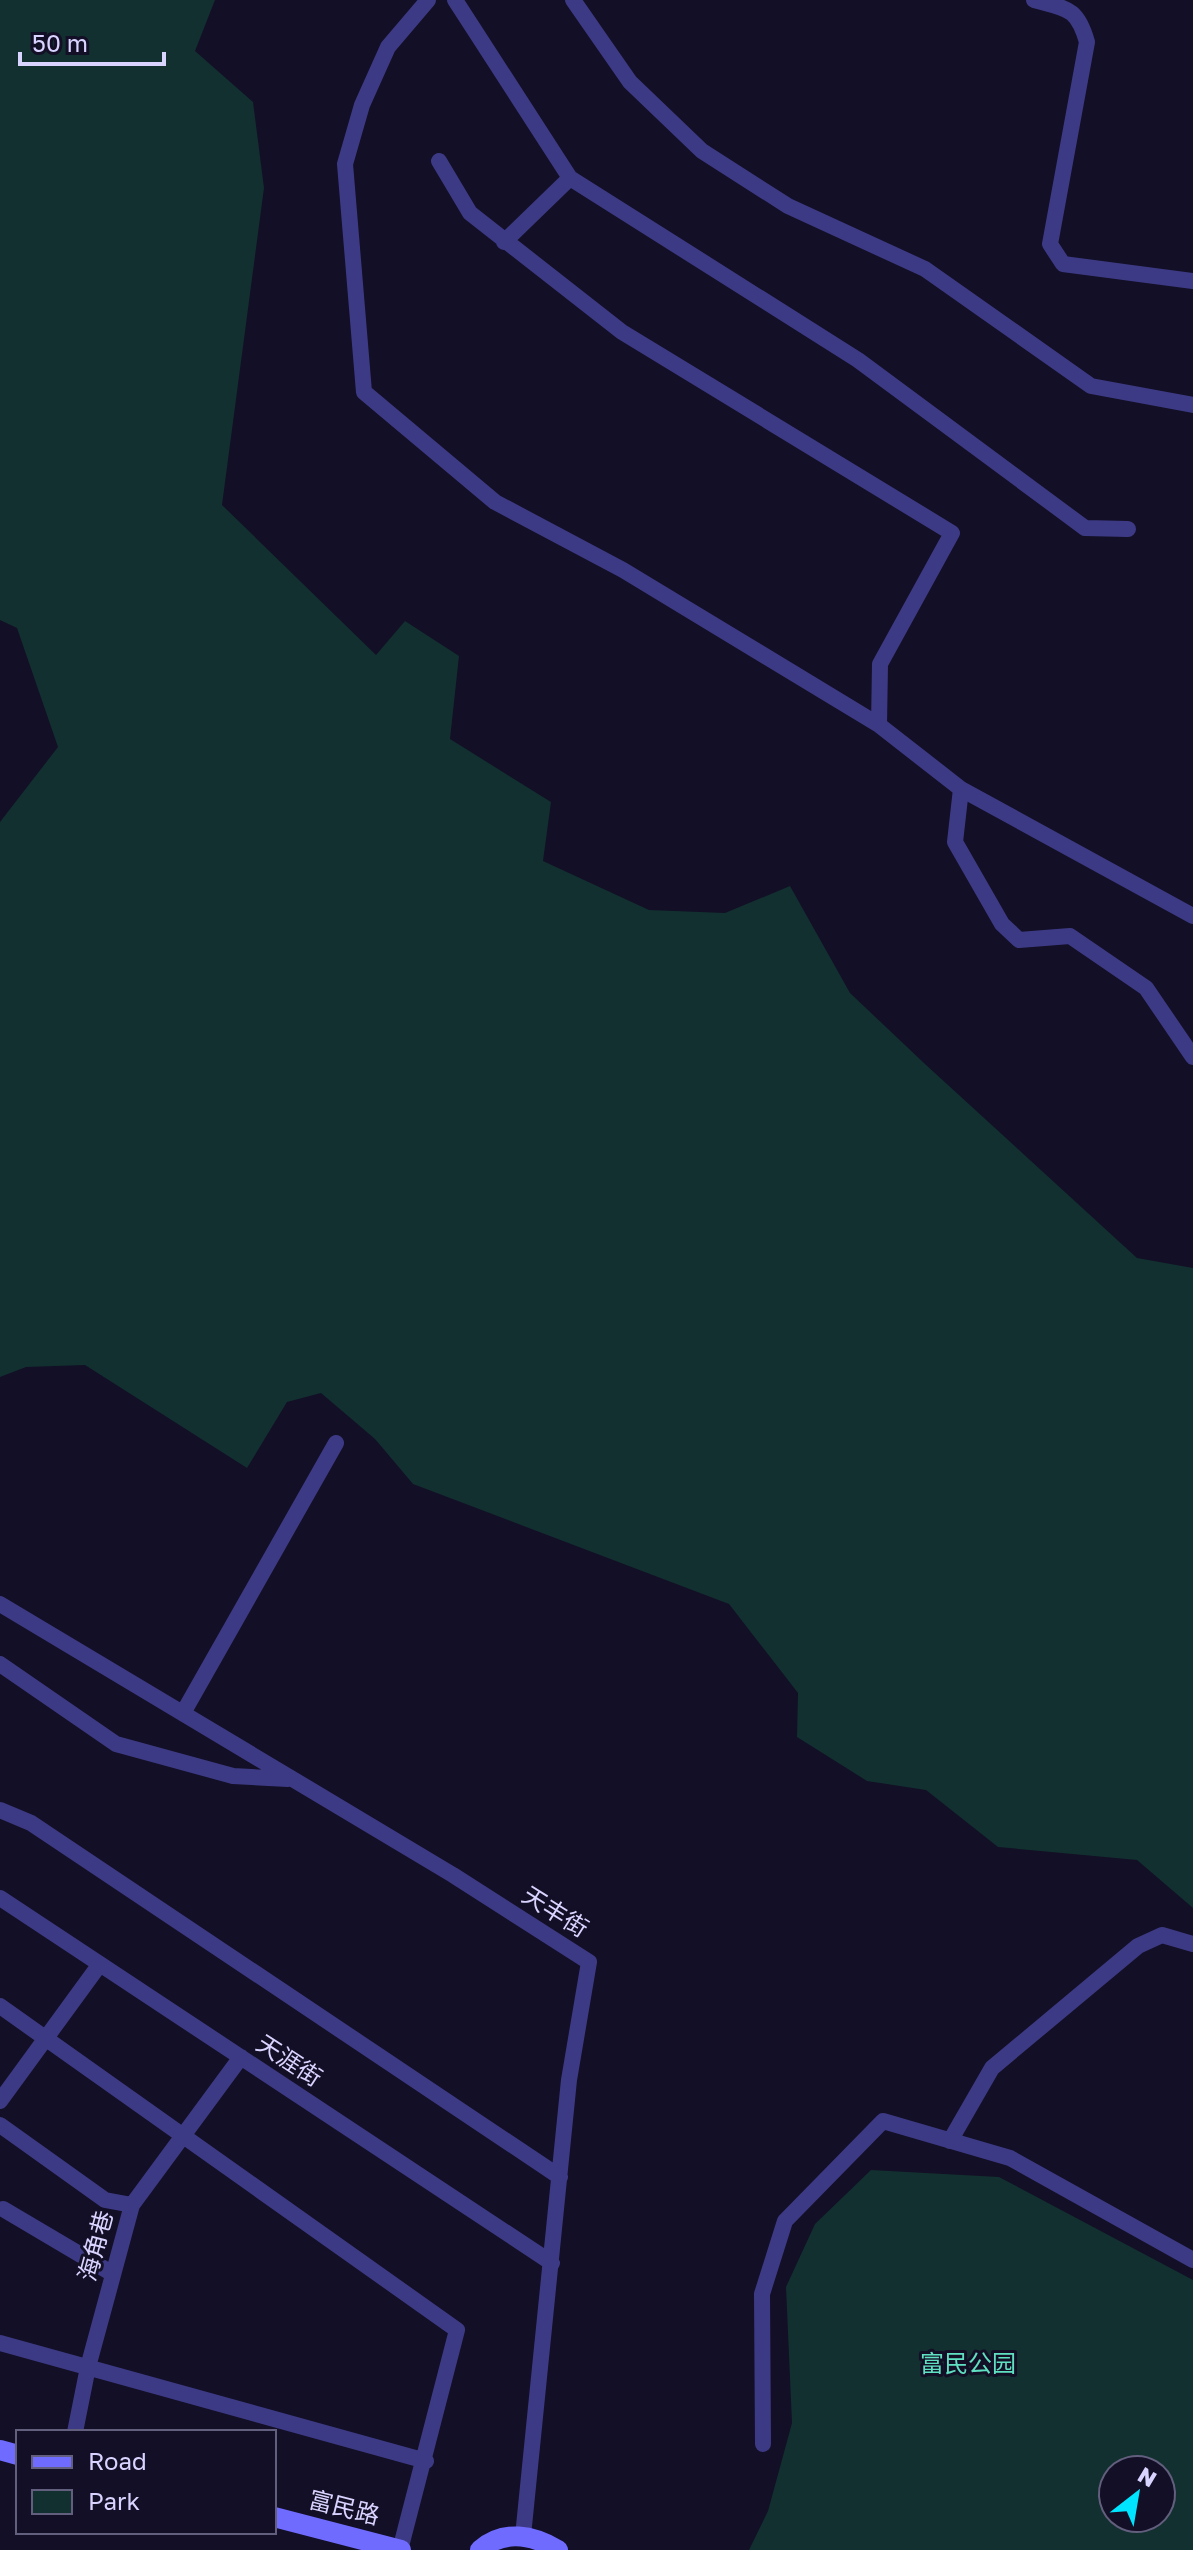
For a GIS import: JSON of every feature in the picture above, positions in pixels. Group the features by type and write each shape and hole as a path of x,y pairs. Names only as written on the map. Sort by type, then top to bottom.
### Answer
{"street":[{"path":"428,0 388,47 362,105 345,164 364,392 495,502 623,570 879,725 961,789 1193,916"},
{"path":"455,0 570,178 858,360 1085,528 1128,529"},
{"path":"573,0 630,82 702,151 788,206 925,269 1091,386 1193,405"},
{"path":"1034,0 1067,9 1080,18 1087,42 1050,244 1063,264 1193,281"},
{"path":"439,161 470,213 622,332 952,533 880,664 879,725"},
{"path":"504,242 570,178"},
{"path":"961,789 955,842 1002,924 1019,940 1070,936 1146,988 1193,1057"},
{"path":"183,1713 336,1443"},
{"name":"天丰街","path":"0,1604 293,1779 589,1962 569,2080 523,2536"},
{"path":"0,1664 116,1744 233,1776 293,1779"},
{"path":"0,1810 31,1823 560,2177"},
{"name":"天涯街","path":"0,1898 552,2263"},
{"path":"950,2141 992,2068 1138,1946 1162,1935 1193,1944"},
{"path":"0,2101 100,1964"},
{"path":"0,2006 457,2330 426,2461 400,2550"},
{"name":"海角巷","path":"75,2430 88,2367 132,2205 241,2057"},
{"path":"763,2444 762,2294 785,2221 883,2121 1010,2158 1193,2260"},
{"path":"0,2125 105,2200 132,2205"},
{"path":"3,2209 113,2274"},
{"path":"0,2343 426,2461"},
{"name":"富民路","path":"276,2518 400,2550"},
{"path":"480,2550 503,2538 523,2536 542,2540 558,2550"}],"green space":[{"path":"0,0 215,0 195,51 253,102 264,188 222,505 376,655 405,621 459,656 450,739 551,802 543,861 649,910 725,913 790,886 850,993 1137,1258 1193,1268 1193,1908 1137,1860 998,1847 926,1790 867,1781 797,1737 798,1693 729,1604 413,1484 375,1439 321,1393 287,1402 247,1468 85,1365 26,1367 0,1377 0,822 58,747 17,628 0,620"},
{"name":"富民公园","path":"871,2170 999,2177 1193,2280 1193,2550 749,2550 768,2511 792,2423 786,2287 815,2224"}]}
